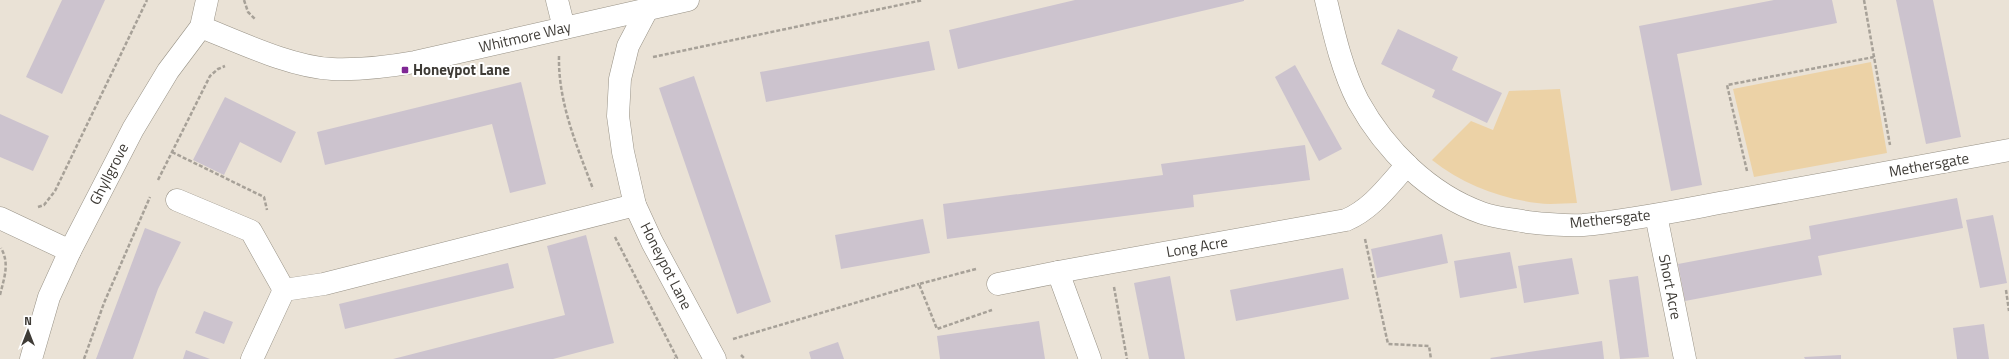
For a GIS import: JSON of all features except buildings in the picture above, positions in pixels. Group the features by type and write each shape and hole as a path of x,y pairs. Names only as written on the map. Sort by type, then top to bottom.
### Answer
{"street":[{"name":"Ghyllgrove","path":"31,359 49,297 70,251 133,129 168,71 201,27 207,0"},
{"path":"557,0 564,28"},
{"name":"Whitmore Way","path":"201,27 258,49 303,64 331,69 386,67 415,62 688,0"},
{"name":"Methersgate","path":"1326,0 1342,59 1357,99 1380,135 1407,166 1433,187 1458,202 1483,213 1509,219 1546,224 1582,225 1656,215 2009,150"},
{"name":"Honeypot Lane","path":"648,8 628,46 620,79 618,116 622,152 635,205 652,242 715,359"},
{"name":"Long Acre","path":"998,284 1346,220 1361,213 1367,208 1407,166"},
{"path":"177,200 251,231 284,290"},
{"path":"284,290 324,284 600,205 635,205"},
{"name":"Short Acre","path":"1656,215 1685,359"},
{"path":"0,218 70,251"},
{"path":"1058,272 1090,359"},
{"path":"252,359 284,290"}],"path":[{"path":"31,209 44,205 55,191 147,0"},
{"path":"244,0 248,12 258,23"},
{"path":"647,58 923,0"},
{"path":"1864,0 1891,148"},
{"path":"559,53 558,72 565,111 600,205 677,358 674,359"},
{"path":"1747,174 1727,85 1874,57"},
{"path":"157,184 210,76 218,69 230,66"},
{"path":"172,152 264,197 268,212"},
{"path":"84,359 104,303 154,190"},
{"path":"1364,232 1388,344 1429,346 1431,359"},
{"path":"0,295 7,264 6,256 1,248"},
{"path":"728,340 919,284 983,267"},
{"path":"919,284 937,328 994,309"},
{"path":"2006,290 2009,311"},
{"path":"737,350 745,359"}],"shaded area":[{"path":"1871,62 1887,153 1754,177 1733,89"},
{"path":"1560,89 1577,203 1542,204 1495,194 1468,183 1432,160 1471,121 1493,130 1509,91"}],"place":[{"name":"Honeypot Lane","path":"405,70"}]}
